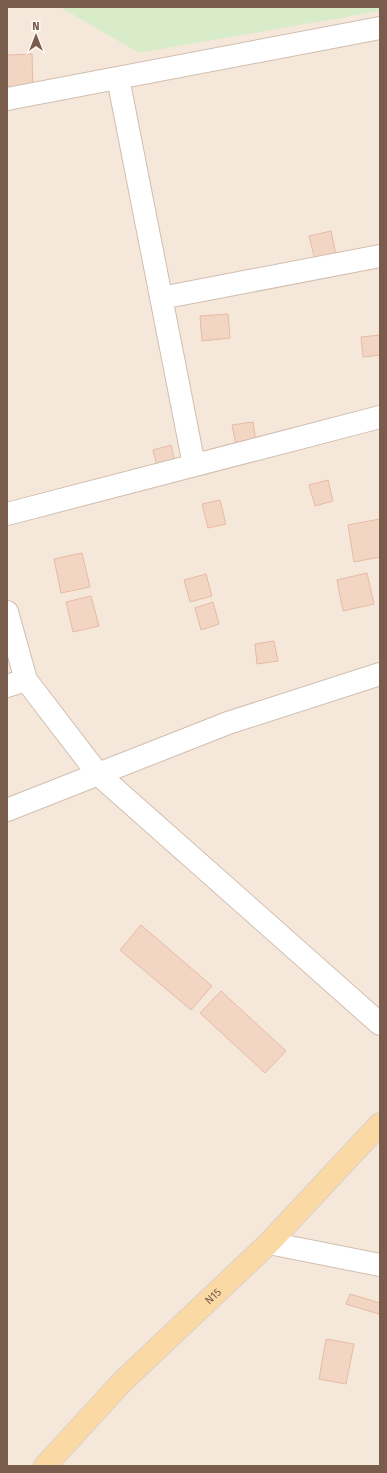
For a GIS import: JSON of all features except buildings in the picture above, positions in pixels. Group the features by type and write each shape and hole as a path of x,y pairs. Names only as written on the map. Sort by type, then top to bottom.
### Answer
{"main road":[{"name":"N15","path":"45,1466 122,1382 269,1243 380,1124"}],"street":[{"path":"7,99 380,28"},
{"path":"118,78 194,465"},
{"path":"161,298 380,256"},
{"path":"7,514 380,417"},
{"path":"7,612 17,683 98,774 380,1024"},
{"path":"7,810 228,723 380,674"},
{"path":"269,1243 380,1265"}],"shaded area":[{"path":"7,7 380,7 380,1466 7,1466"}],"green space":[{"path":"60,7 380,7 380,11 139,53"}]}
